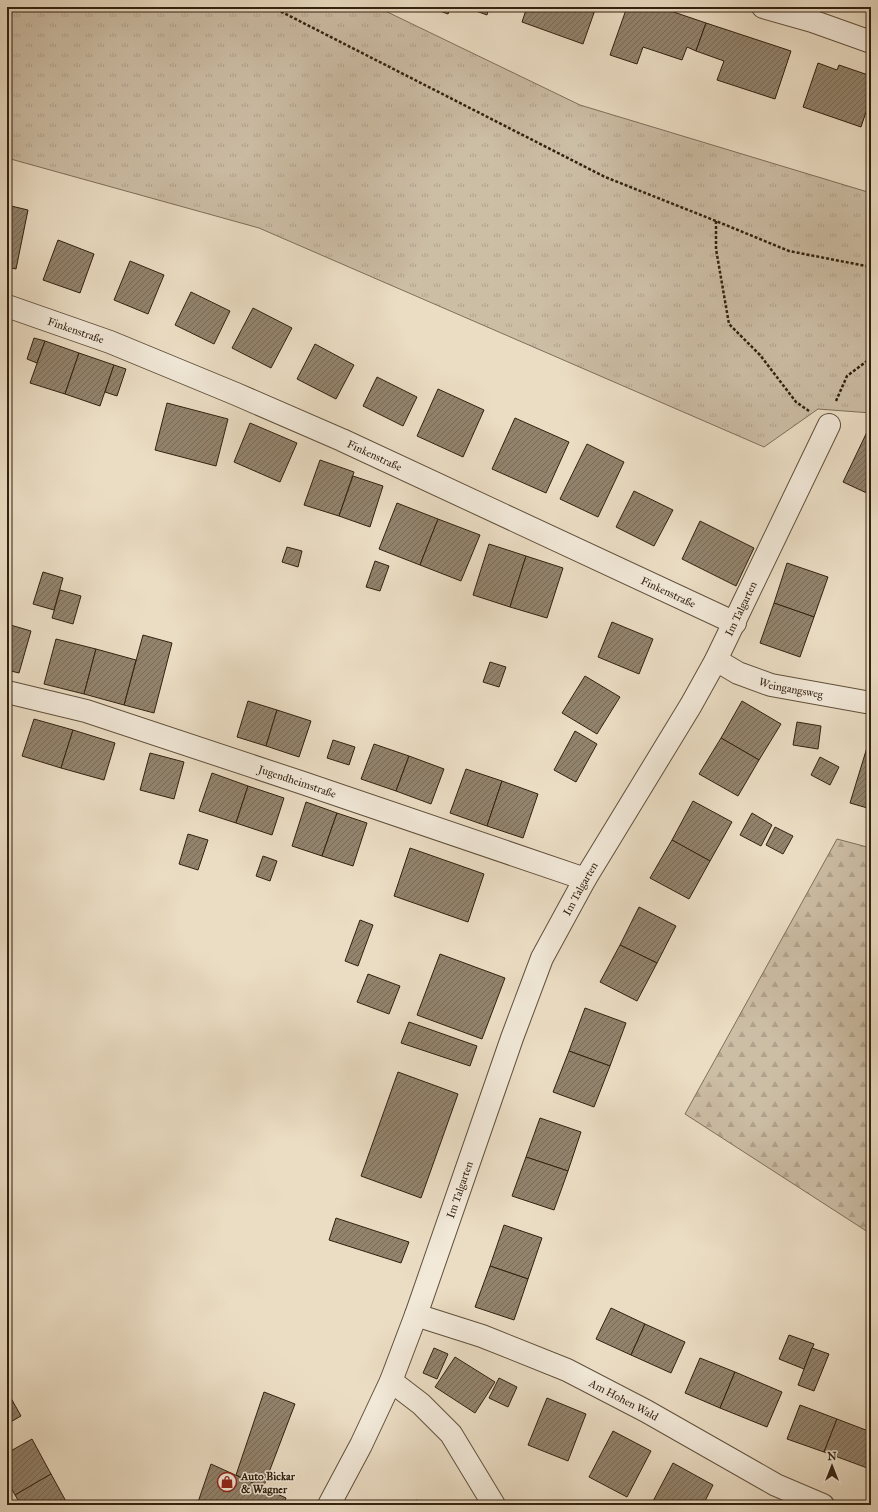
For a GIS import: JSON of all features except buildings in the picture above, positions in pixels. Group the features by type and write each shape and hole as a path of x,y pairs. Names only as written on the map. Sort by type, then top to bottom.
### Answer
{"street":[{"path":"763,7 812,21 871,42"},
{"name":"Finkenstraße","path":"7,306 110,342 342,440 735,623"},
{"name":"Im Talgarten","path":"329,1505 361,1445 391,1381 416,1315 512,1038 540,966 585,879 683,718 716,660 829,425"},
{"name":"Weingangsweg","path":"716,660 738,673 771,685 871,703"},
{"name":"Jugendheimstraße","path":"7,692 86,711 293,779 585,879"},
{"name":"Am Hohen Wald","path":"416,1315 482,1336 567,1370 646,1411 776,1485 823,1505"},
{"path":"391,1381 421,1404 451,1434 494,1505"}],"path":[{"path":"272,7 605,177 789,252 871,267"},
{"path":"716,221 716,249 729,324 760,355 796,402 829,425"},
{"path":"836,401 847,376 871,358"}],"green space":[{"path":"7,7 377,7 580,105 871,193 871,413 818,409 764,447 259,228 7,158"},
{"path":"837,839 871,848 871,1234 685,1114"}],"place":[{"name":"Auto Bickar & Wagner","path":"227,1482"}]}
